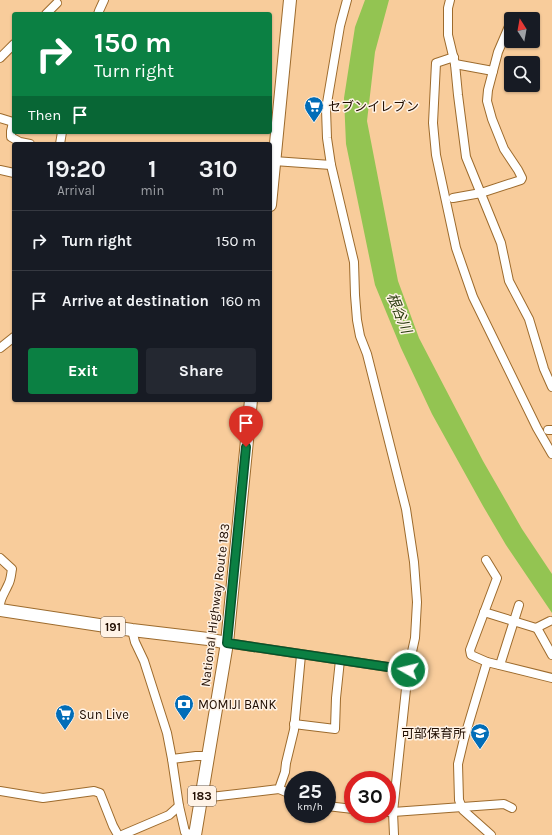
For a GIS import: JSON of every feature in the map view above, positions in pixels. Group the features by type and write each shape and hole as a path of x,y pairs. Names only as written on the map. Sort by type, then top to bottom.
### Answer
{"highway":[{"path":"272,183 290,0"},
{"name":"National Highway Route 183","path":"196,835 227,643 251,402"},
{"name":"191","path":"0,610 132,630 208,639 227,643"}],"street":[{"path":"99,12 104,0"},
{"path":"347,0 340,26 326,109 327,138 331,165 354,262 357,320 360,336 367,354 406,509 414,562 417,602 416,638 408,670 395,771"},
{"path":"450,0 448,8 448,35 454,61 466,157 501,243 509,281 529,319 544,369 552,387"},
{"path":"48,12 57,3"},
{"path":"453,198 480,193 521,180 522,178 504,149 487,100 488,90 498,52 504,38"},
{"path":"0,58 12,46"},
{"path":"493,71 454,61 436,63 433,123 436,155 456,248 473,297 536,428 552,454"},
{"path":"0,118 12,121"},
{"path":"12,128 11,137 20,142"},
{"path":"274,161 331,165"},
{"path":"0,170 12,173"},
{"path":"0,348 12,339"},
{"path":"0,558 12,569 9,584 0,604"},
{"path":"486,560 496,578 470,650 471,655 487,662 552,678"},
{"path":"500,665 519,605"},
{"path":"484,612 537,628 552,655"},
{"path":"537,628 550,621"},
{"path":"132,630 135,642 144,661 167,733 178,806 185,832 192,835"},
{"path":"227,643 408,670"},
{"path":"279,789 285,772 294,730 301,655"},
{"path":"294,724 335,729 336,698 340,660"},
{"path":"487,662 458,764 459,800 463,810 491,835"},
{"path":"172,759 208,756"},
{"path":"202,798 279,789 284,791"},
{"path":"0,791 43,798 94,791 100,793 118,835"},
{"path":"396,812 504,804 512,808"},
{"path":"122,835 169,815 178,806"},
{"path":"392,823 394,835"}],"water":[{"name":"根谷川","path":"365,0 389,0 375,52 367,121 398,281 419,338 483,461 522,529 552,574 552,613 506,545 432,414 401,348 375,285 346,144 344,98 355,27"}],"place":[{"name":"セブンイレブン","path":"314,123"},
{"name":"MOMIJI BANK","path":"184,721"},
{"name":"Sun Live","path":"65,731"},
{"name":"可部保育所","path":"480,750"}],"route":[{"path":"246,447 227,643 408,670"}]}
